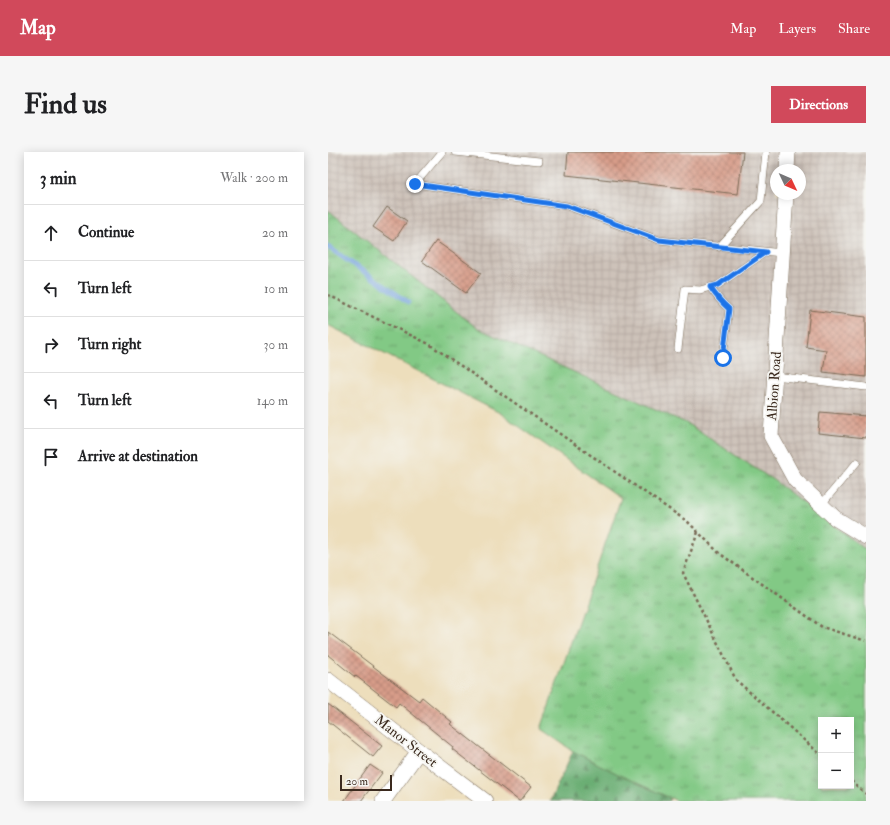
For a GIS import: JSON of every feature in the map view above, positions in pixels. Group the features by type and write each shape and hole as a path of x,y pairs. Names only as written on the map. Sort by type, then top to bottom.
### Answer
{"street":[{"path":"787,164 788,152"},
{"name":"Albion Road","path":"786,200 771,436 795,480 835,518 866,537"},
{"name":"Manor Street","path":"328,680 485,801"},
{"path":"383,801 419,751"}],"lane":[{"path":"442,152 415,184 567,206 659,240 782,253"},
{"path":"455,152 538,161"},
{"path":"719,247 761,201 766,152"},
{"path":"678,349 685,289 700,290 718,285 766,252"},
{"path":"710,287 715,296 729,309 723,358"},
{"path":"774,376 866,387"},
{"path":"821,505 857,462"}],"path":[{"path":"328,295 429,344 688,522 719,553 822,627 866,641"},
{"path":"698,532 683,573 736,680 820,753"},
{"path":"854,784 866,794"}],"shaded area":[{"path":"328,152 866,152 866,550 773,480 686,423 477,328 328,225"}],"green space":[{"path":"328,210 477,328 686,423 773,480 866,550 866,801 677,801 626,778 573,751 541,729 621,498 500,413 328,325"},
{"path":"573,751 670,798 669,801 550,801"}],"building":[{"path":"568,152 743,152 738,194 566,175"},
{"path":"387,207 407,221 394,241 373,227"},
{"path":"436,241 481,273 466,293 422,261"},
{"path":"810,310 866,317 866,377 823,372 826,350 806,347"},
{"path":"820,412 866,416 866,438 818,433"},
{"path":"328,632 419,701 422,697 452,722 450,724 531,787 520,801 452,749 453,747 399,703 396,707 328,655"},
{"path":"328,704 382,746 373,757 328,721"},
{"path":"370,765 382,773 361,801 344,801"}],"waterway":[{"path":"328,247 408,302"}],"route":[{"path":"415,184 567,206 659,240 766,252 718,285 710,287 715,296 729,309 723,358"}]}
